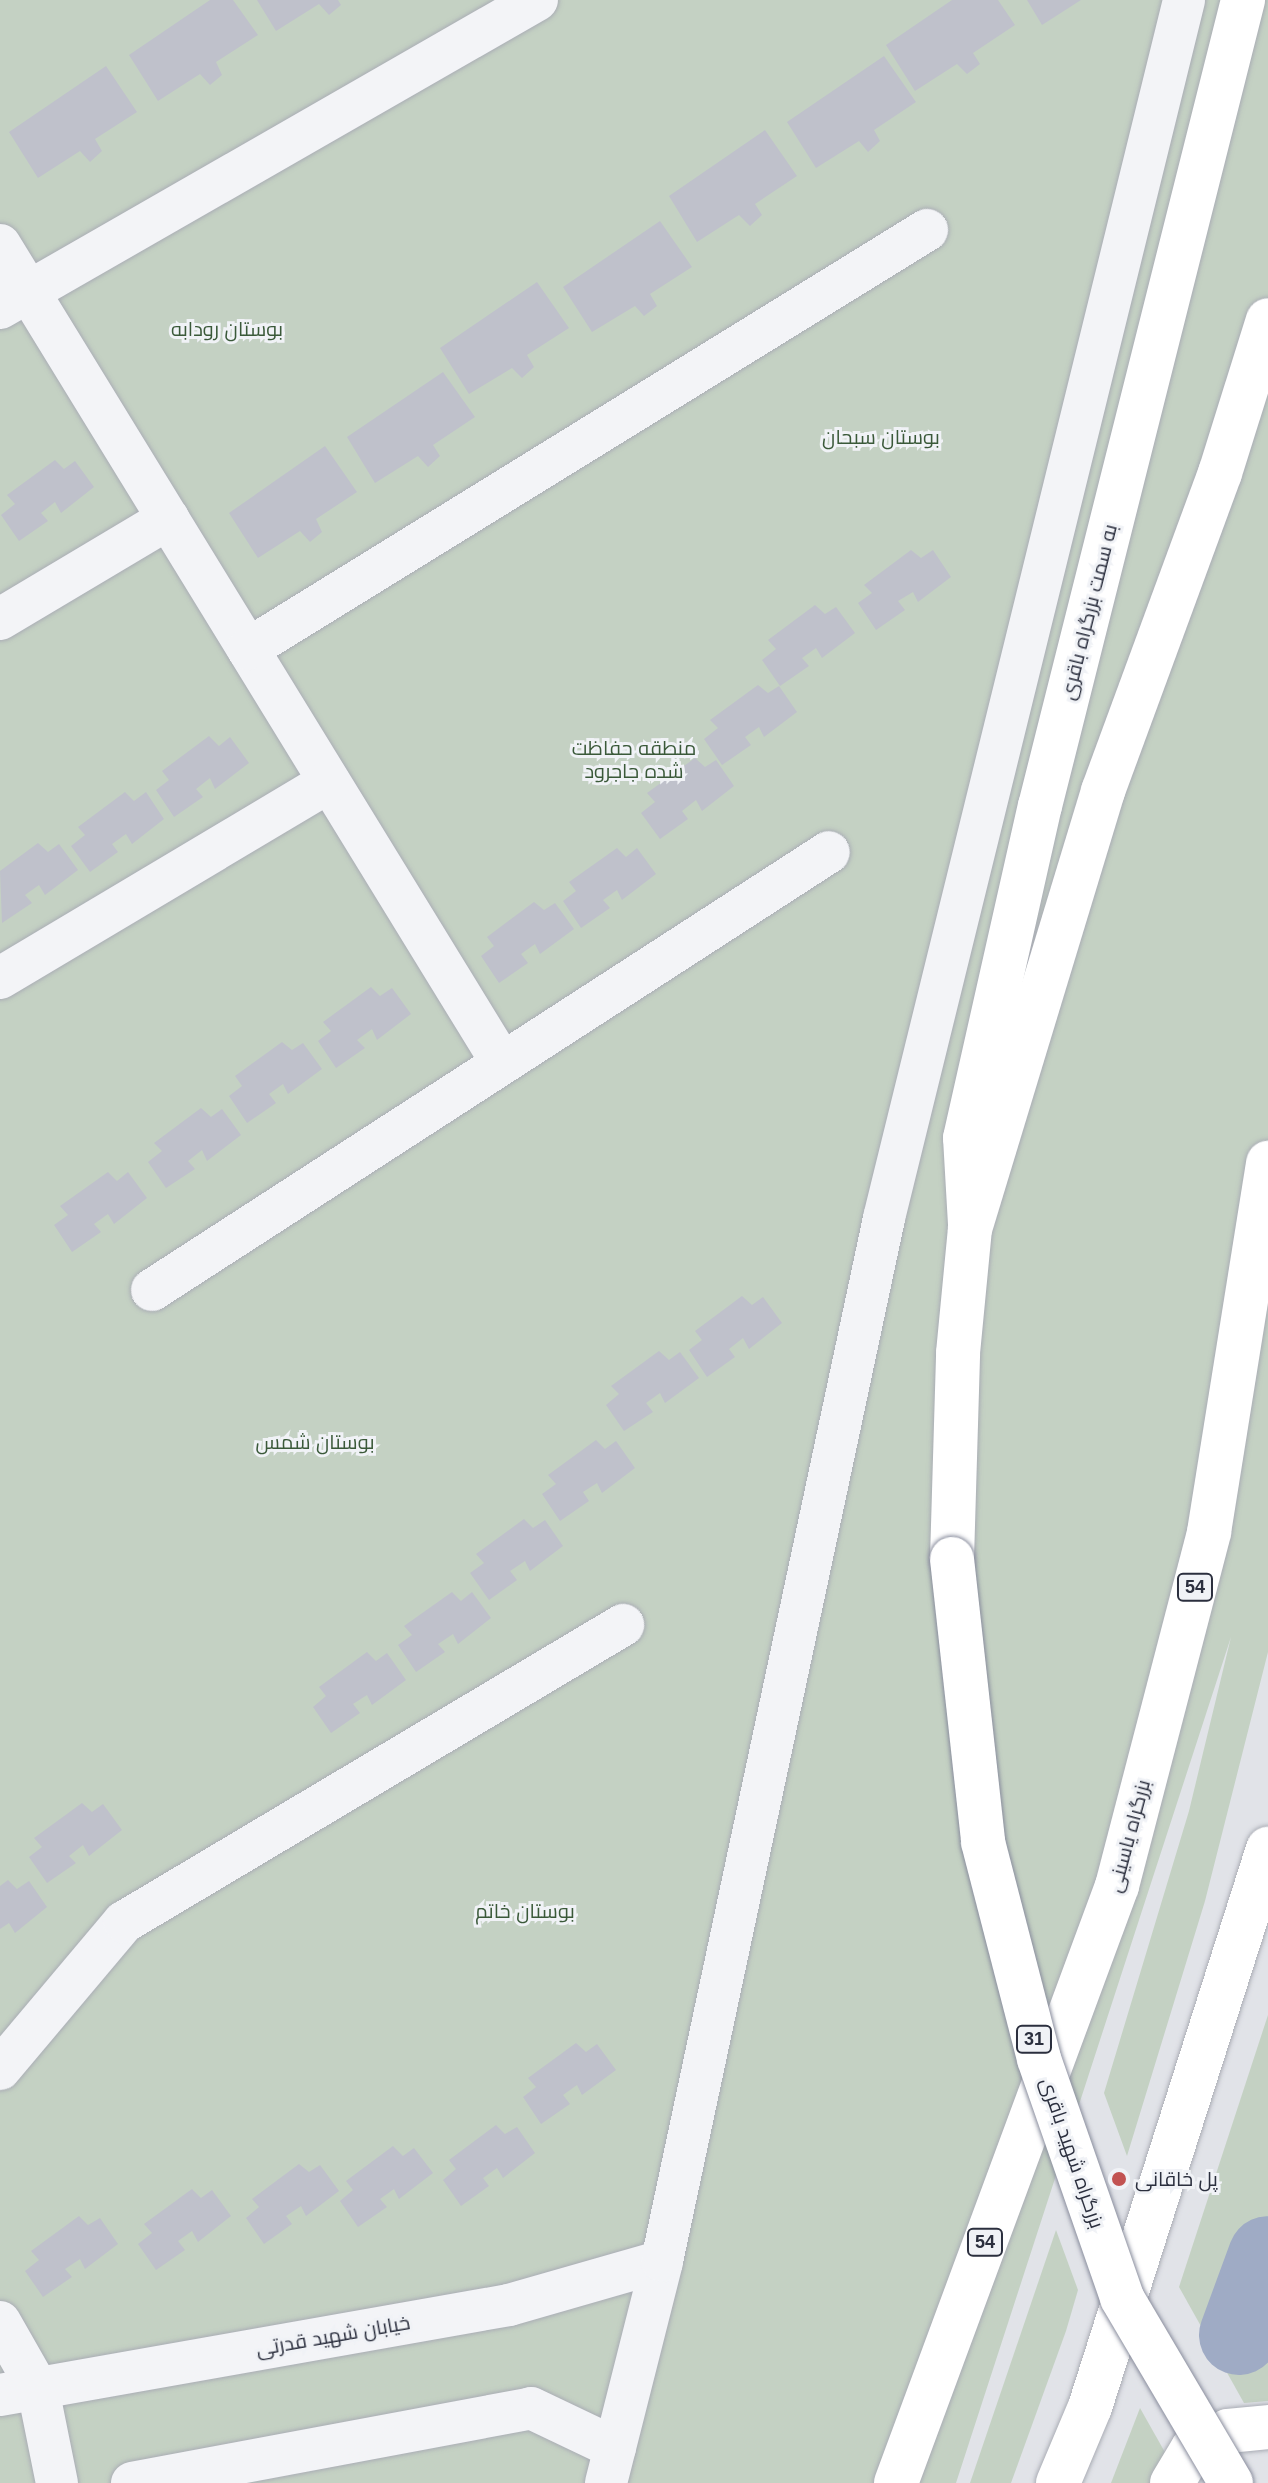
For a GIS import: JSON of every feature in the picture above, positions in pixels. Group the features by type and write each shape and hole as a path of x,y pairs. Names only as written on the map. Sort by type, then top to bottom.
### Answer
{"main road":[{"name":"به سمت بزرگراه باقری","path":"970,1229 965,1138 1044,791 1243,0"},
{"path":"970,1229 1098,806 1220,473 1268,320"},
{"name":"بزرگراه یاسینی","path":"896,2483 1117,1886 1209,1532 1268,1163"},
{"name":"بزرگراه شهید باقری","path":"970,1229 958,1353 952,1559 983,1842 1039,2059 1122,2298 1231,2483"},
{"path":"1058,2483 1090,2407 1268,1849"},
{"path":"1172,2483 1193,2448 1228,2431 1268,2427"}],"street":[{"path":"14,300 537,0"},
{"path":"132,2483 531,2408 610,2465 662,2261 884,1218 1184,0"},
{"path":"248,649 927,230"},
{"path":"0,245 14,300 168,519 502,1063"},
{"path":"0,619 168,519"},
{"path":"0,978 329,782"},
{"path":"152,1290 829,852"},
{"path":"0,2069 124,1922 623,1625"},
{"name":"خیابان شهید قدرتی","path":"19,2392 509,2305 662,2261"},
{"path":"0,2322 19,2392 57,2483"}],"green space":[{"name":"منطقه حفاظت شده جاجرود","path":"0,0 1268,0 1268,1652 1205,1901 1127,2156 1104,2093 1189,1811 1231,1637 956,2483 0,2483"},
{"path":"1268,2015 1268,2401 1244,2403 1179,2287"},
{"path":"1056,2230 1078,2290 1066,2331 1011,2483 970,2483"},
{"path":"1140,2408 1171,2463 1159,2483 1111,2483"}],"building":[{"path":"210,0 233,0 258,35 216,62 222,75 210,85 200,74 158,101 129,55"},
{"path":"257,0 338,0 341,5 329,15 319,4 276,31"},
{"path":"952,0 998,0 1015,25 973,53 980,64 967,74 957,64 915,91 886,45"},
{"path":"1027,0 1081,0 1042,25"},
{"path":"884,56 916,102 874,130 880,141 868,152 859,141 816,168 787,122"},
{"path":"106,66 137,112 95,139 102,151 90,162 80,151 38,178 9,132"},
{"path":"765,130 797,176 755,204 762,215 750,226 739,215 697,242 669,196"},
{"path":"660,221 692,267 650,294 657,306 644,316 635,306 592,332 563,287"},
{"path":"537,282 569,328 527,355 534,367 522,378 512,368 469,394 440,348"},
{"path":"443,372 475,417 433,445 440,456 428,467 418,456 375,483 347,437"},
{"path":"325,446 357,492 316,519 322,532 310,542 300,531 258,558 229,513"},
{"path":"55,460 64,469 75,461 94,487 61,513 55,502 41,513 48,521 19,541 1,515 15,504 7,495"},
{"path":"911,550 921,558 933,550 951,577 918,602 913,592 898,601 905,610 876,630 858,603 872,593 864,585"},
{"path":"815,605 825,614 836,607 855,633 822,658 816,648 802,658 809,666 780,686 762,660 776,649 768,640"},
{"path":"758,685 768,693 779,686 797,712 764,737 759,727 745,737 751,745 722,765 704,739 718,728 710,720"},
{"path":"209,736 219,746 230,737 249,763 215,789 210,778 196,789 203,797 174,817 156,790 169,780 162,771"},
{"path":"695,758 705,767 716,760 734,786 702,811 696,800 682,811 688,819 660,839 641,813 655,802 647,793"},
{"path":"125,792 134,801 146,792 164,819 132,844 126,834 112,844 118,852 90,872 71,846 85,835 78,827"},
{"path":"38,843 48,852 59,844 78,870 45,895 39,885 25,895 32,903 2,923 0,871"},
{"path":"617,848 626,857 637,848 656,874 622,900 617,890 603,900 610,908 581,928 563,901 576,891 569,882"},
{"path":"534,902 544,910 555,903 574,929 540,954 535,944 521,954 528,963 499,983 481,956 494,946 487,937"},
{"path":"371,987 380,996 392,988 411,1014 377,1040 372,1029 357,1040 365,1048 336,1068 318,1041 331,1031 323,1022"},
{"path":"282,1042 292,1050 303,1043 322,1069 288,1094 283,1084 269,1094 276,1103 247,1123 229,1096 242,1086 235,1076"},
{"path":"201,1108 211,1117 222,1109 241,1135 207,1161 202,1150 188,1161 195,1169 166,1188 148,1162 162,1151 154,1143"},
{"path":"108,1172 117,1181 128,1172 147,1198 114,1224 108,1214 94,1224 101,1232 72,1252 54,1225 68,1215 60,1206"},
{"path":"742,1296 752,1305 763,1297 782,1323 749,1349 743,1338 729,1349 735,1357 707,1377 689,1350 702,1340 695,1331"},
{"path":"659,1351 669,1360 680,1352 699,1378 665,1403 660,1393 646,1403 653,1412 624,1431 606,1405 619,1394 611,1386"},
{"path":"596,1440 605,1449 616,1441 635,1468 602,1493 597,1483 583,1492 589,1501 560,1521 542,1494 556,1484 548,1475"},
{"path":"524,1519 533,1528 545,1520 563,1546 530,1571 525,1561 510,1571 517,1580 489,1600 470,1573 484,1563 476,1554"},
{"path":"452,1592 461,1601 472,1592 491,1618 458,1644 453,1634 438,1644 445,1652 416,1672 398,1645 412,1635 404,1626"},
{"path":"367,1652 376,1661 387,1653 406,1680 372,1705 367,1695 353,1704 360,1713 331,1733 313,1707 326,1696 319,1687"},
{"path":"82,1803 92,1812 103,1804 122,1830 89,1856 83,1845 69,1856 76,1863 47,1883 29,1857 42,1847 34,1838"},
{"path":"8,1880 17,1889 29,1881 47,1907 15,1933 9,1923 0,1929 0,1886"},
{"path":"576,2043 586,2052 597,2044 616,2070 582,2095 577,2085 563,2095 570,2104 541,2124 523,2097 536,2087 528,2078"},
{"path":"496,2125 505,2134 517,2127 535,2153 503,2178 497,2168 483,2178 489,2186 461,2206 443,2180 456,2169 449,2160"},
{"path":"393,2146 403,2156 414,2148 433,2173 399,2199 394,2189 380,2199 387,2207 358,2227 340,2201 353,2190 346,2181"},
{"path":"299,2164 309,2172 320,2165 339,2191 306,2216 301,2206 286,2216 292,2224 264,2244 246,2218 259,2207 252,2199"},
{"path":"192,2189 201,2198 212,2190 231,2216 198,2242 192,2231 178,2241 185,2250 156,2270 138,2244 152,2233 144,2224"},
{"path":"79,2216 88,2225 100,2218 118,2244 85,2269 80,2259 65,2269 72,2277 43,2297 25,2271 39,2260 31,2251"}],"waterway":[{"path":"1239,2335 1268,2256"}],"place":[{"name":"پل خاقانی","path":"1119,2179"}],"park label":[{"name":"بوستان رودابه","path":"227,329"},
{"name":"بوستان سبحان","path":"881,437"},
{"name":"بوستان شمس","path":"315,1442"},
{"name":"بوستان خاتم","path":"525,1911"}]}
